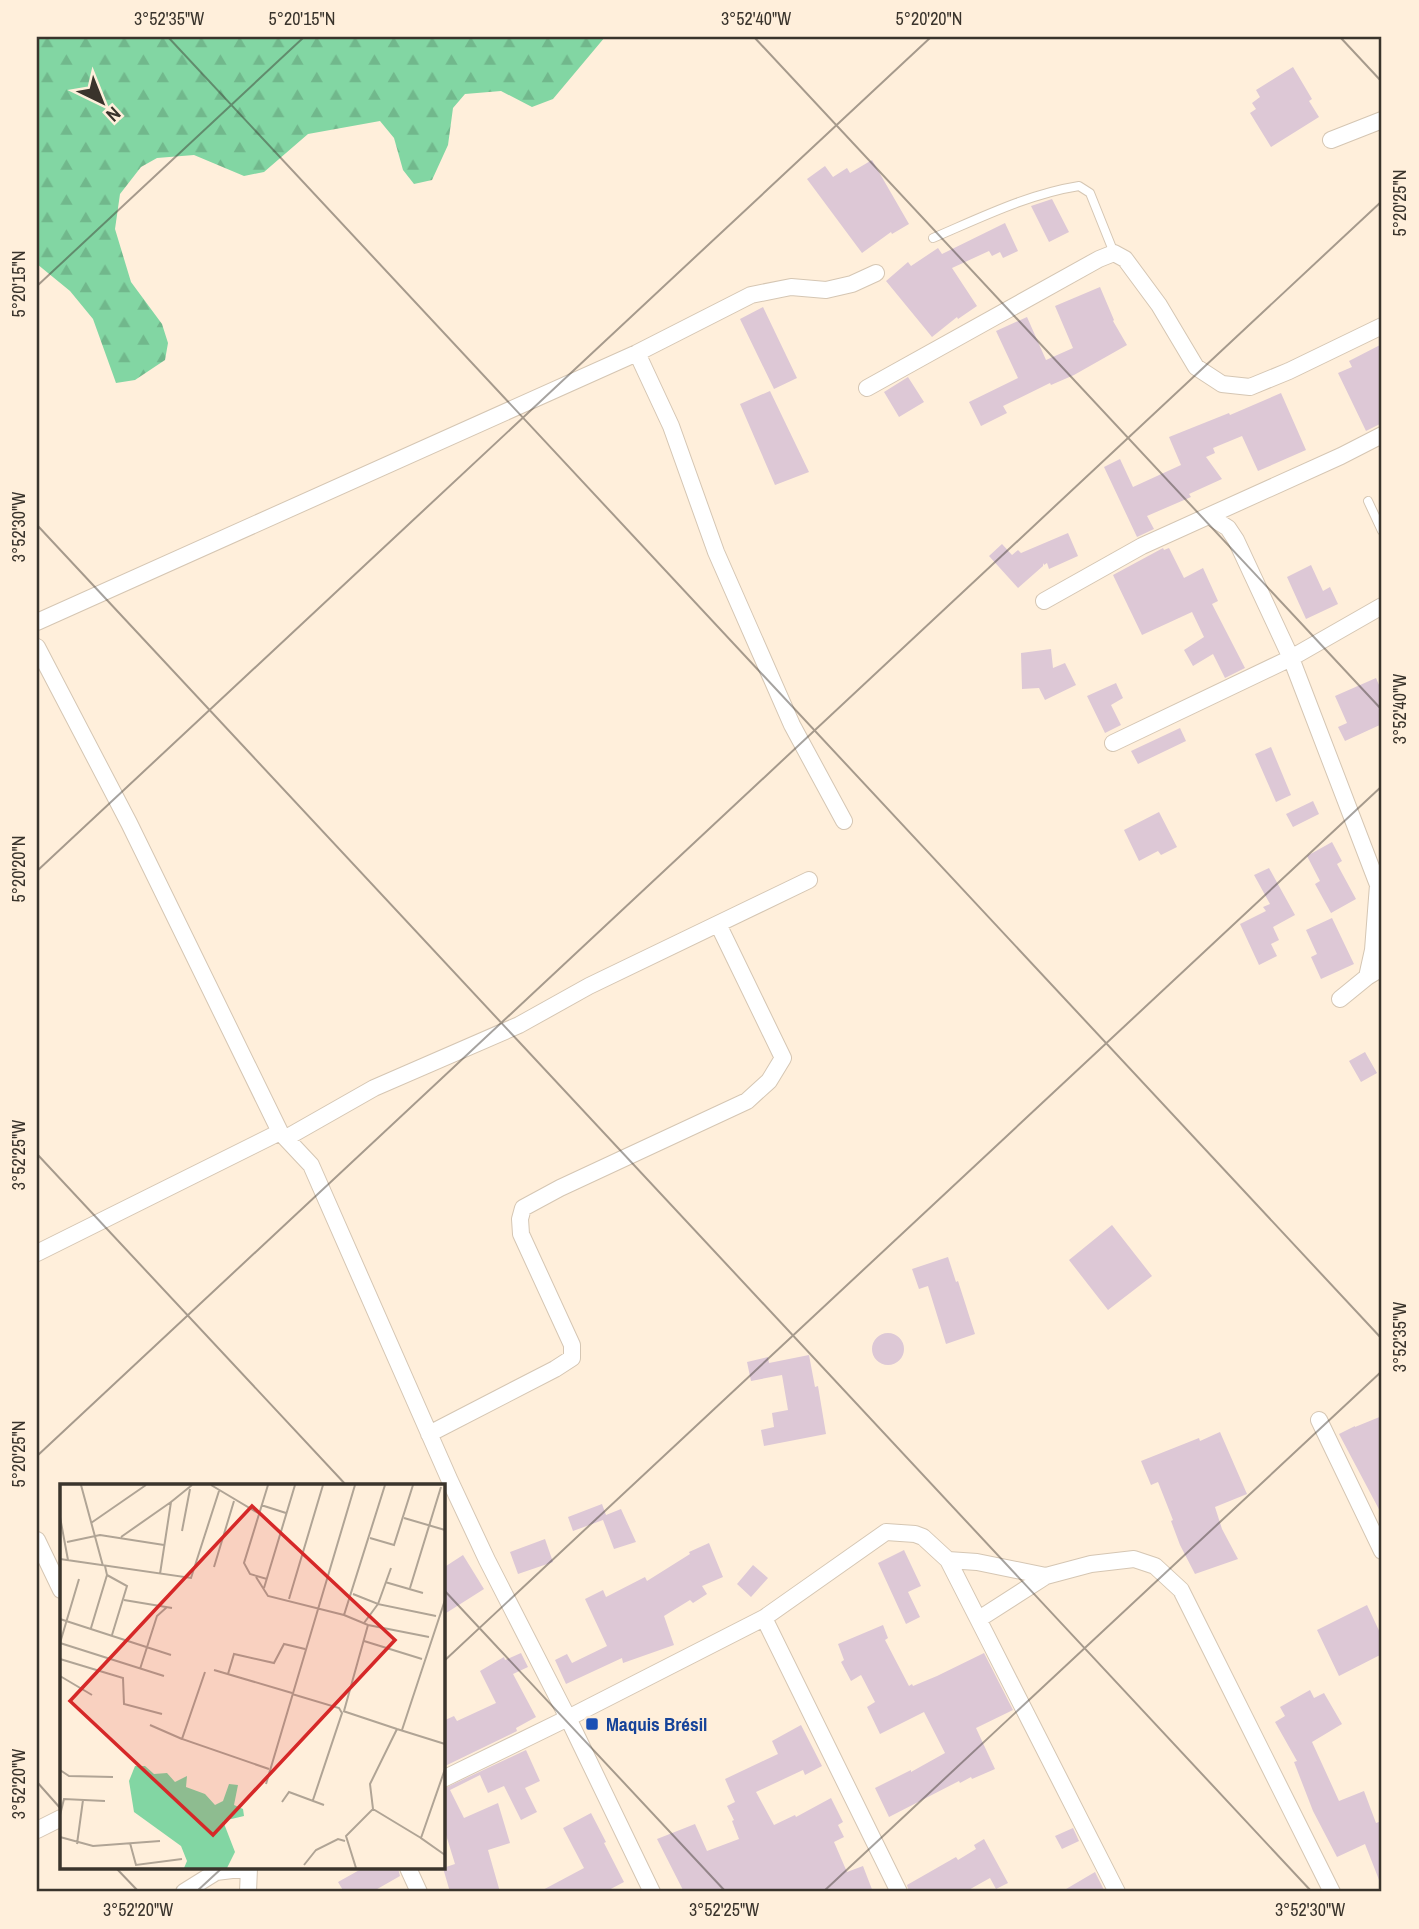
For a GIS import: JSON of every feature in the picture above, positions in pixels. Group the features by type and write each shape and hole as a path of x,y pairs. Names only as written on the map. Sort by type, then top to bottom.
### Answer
{"street":[{"path":"1331,140 1382,120"},
{"path":"867,388 1114,253 1125,259 1159,305 1196,368 1222,384 1250,387 1382,326"},
{"path":"37,622 637,353 751,295 791,288 826,290 852,284 876,273"},
{"path":"637,353 671,426 716,552 792,725 844,821"},
{"path":"1044,601 1142,547 1382,435"},
{"path":"1209,516 1228,528 1236,540 1291,658 1377,885 1373,950 1367,977"},
{"path":"1113,743 1291,658 1382,606"},
{"path":"37,647 129,822 283,1135 311,1166 487,1560 568,1718 652,1892"},
{"path":"37,1252 283,1135 374,1088 519,1025 589,986 809,880"},
{"path":"429,1434 572,1358 572,1345 521,1234 520,1219 523,1208 747,1101 769,1081 783,1058 718,924"},
{"path":"1340,999 1382,968"},
{"path":"1319,1420 1382,1551"},
{"path":"444,1779 764,1618 886,1532 915,1534 923,1537 948,1560 1117,1892"},
{"path":"37,1539 60,1588"},
{"path":"979,1619 1046,1576 1091,1564 1134,1559 1155,1566 1181,1590 1332,1892"},
{"path":"948,1560 977,1562 1046,1576"},
{"path":"764,1618 899,1892"},
{"path":"37,1830 60,1818"},
{"path":"184,1892 215,1870"},
{"path":"248,1892 249,1870"},
{"path":"409,1870 419,1892"}],"lane":[{"path":"933,238 1008,207 1061,189 1079,186 1090,194 1114,253"},
{"path":"1368,501 1382,531"}],"green space":[{"path":"37,37 605,37 553,99 532,107 501,91 465,94 453,108 448,145 432,180 414,184 403,170 394,138 380,121 308,134 264,172 244,176 194,155 157,158 141,167 120,194 115,229 131,282 162,324 168,343 165,360 135,380 116,383 93,319 70,291 37,264"}],"building":[{"path":"1293,67 1319,117 1271,147 1250,113 1256,109 1252,103 1260,97 1256,90"},
{"path":"872,160 909,224 892,234 891,232 862,253 807,179 825,166 833,177 847,168 850,173"},
{"path":"1052,199 1069,232 1049,242 1031,206"},
{"path":"1005,223 1018,251 1003,258 1000,252 992,256 989,251 952,268 977,306 958,319 957,317 932,337 886,281 908,262 911,266 938,248 942,254"},
{"path":"1100,287 1113,321 1127,345 1074,375 1051,385 1050,383 1003,406 1007,413 981,426 969,402 1018,378 996,331 1027,317 1046,360 1073,348 1055,306"},
{"path":"763,307 797,378 774,389 740,319"},
{"path":"1382,344 1382,423 1366,431 1338,373 1352,367 1349,361"},
{"path":"908,377 924,402 899,417 884,392"},
{"path":"770,391 809,472 775,485 740,404"},
{"path":"1281,393 1306,450 1258,471 1242,436 1213,448 1215,453 1206,457 1222,479 1189,494 1191,497 1147,516 1154,529 1137,537 1104,467 1120,459 1133,487 1181,465 1169,437"},
{"path":"1068,533 1078,556 1049,569 1047,563 1043,563 1043,566 1018,588 989,556 1002,544 1012,555 1018,550 1021,553"},
{"path":"1163,548 1169,548 1184,578 1203,568 1218,601 1212,604 1245,668 1225,678 1213,654 1193,666 1184,650 1204,637 1192,612 1142,635 1113,575"},
{"path":"1311,565 1323,591 1330,587 1338,604 1306,619 1287,577"},
{"path":"1051,649 1053,668 1065,663 1076,685 1045,700 1039,688 1022,689 1021,653"},
{"path":"1376,678 1382,692 1382,724 1345,741 1338,727 1347,723 1335,696"},
{"path":"1116,683 1123,698 1111,705 1121,725 1105,733 1087,696"},
{"path":"1180,728 1186,741 1138,764 1131,751"},
{"path":"1271,747 1291,795 1276,802 1255,754"},
{"path":"1313,801 1319,814 1293,827 1286,814"},
{"path":"1159,812 1177,847 1161,855 1158,851 1139,861 1124,830"},
{"path":"1332,842 1342,861 1337,864 1356,899 1331,913 1315,884 1320,881 1307,856"},
{"path":"1269,868 1295,915 1273,927 1279,940 1271,944 1277,956 1259,965 1240,924 1266,911 1263,907 1270,904 1254,875"},
{"path":"1332,918 1354,964 1321,979 1311,957 1317,954 1306,930"},
{"path":"1365,1052 1377,1073 1361,1082 1349,1061"},
{"path":"1112,1225 1152,1276 1108,1310 1069,1260"},
{"path":"948,1257 975,1334 946,1344 928,1286 919,1289 912,1269"},
{"path":"888,1333 899,1338 904,1349 899,1360 888,1365 877,1360 872,1349 877,1338"},
{"path":"809,1355 815,1387 818,1386 826,1434 764,1446 761,1430 774,1427 772,1413 788,1410 782,1375 751,1381 747,1362 768,1357 769,1363"},
{"path":"1382,1416 1382,1515 1339,1434"},
{"path":"1220,1432 1247,1494 1215,1507 1222,1529 1238,1559 1195,1574 1180,1545 1158,1482 1151,1485 1141,1461"},
{"path":"602,1504 606,1515 621,1509 636,1542 614,1549 603,1520 573,1531 568,1517"},
{"path":"545,1539 553,1562 518,1574 510,1552"},
{"path":"709,1543 723,1577 702,1586 707,1594 693,1603 690,1600 664,1616 674,1645 623,1663 622,1658 566,1684 555,1660 567,1654 572,1663 607,1646 585,1599 603,1590 606,1597 645,1577 647,1581 690,1554 689,1552"},
{"path":"904,1550 921,1586 908,1592 920,1617 906,1624 878,1563"},
{"path":"463,1555 484,1589 444,1614 444,1567"},
{"path":"753,1565 768,1578 751,1597 737,1584"},
{"path":"1367,1605 1382,1637 1382,1654 1339,1676 1317,1630"},
{"path":"883,1625 888,1638 885,1640 909,1686 937,1676 984,1653 1013,1710 976,1728 995,1769 960,1783 959,1781 889,1817 875,1788 945,1753 924,1712 880,1734 867,1707 875,1702 861,1675 851,1681 841,1662 844,1660 838,1644"},
{"path":"521,1653 528,1667 513,1674 536,1717 516,1728 517,1731 444,1767 444,1721 454,1716 457,1721 496,1703 480,1671 504,1657 505,1660"},
{"path":"1310,1690 1314,1698 1324,1693 1342,1724 1312,1742 1339,1801 1364,1791 1376,1823 1379,1822 1382,1830 1382,1885 1365,1844 1337,1857 1313,1811 1294,1762 1297,1761 1275,1722 1285,1716 1280,1707"},
{"path":"801,1725 822,1766 805,1775 803,1770 756,1792 774,1825 795,1815 796,1817 831,1798 843,1822 838,1825 844,1837 834,1842 847,1872 863,1866 873,1892 684,1892 657,1839 695,1824 707,1851 739,1839 727,1806 735,1802 725,1779 778,1754 772,1741"},
{"path":"526,1750 540,1781 525,1788 537,1812 521,1820 504,1786 488,1793 480,1775 450,1790 464,1818 498,1803 510,1843 488,1850 500,1892 450,1892 444,1870 455,1864 444,1828 444,1789"},
{"path":"591,1813 624,1882 605,1892 539,1892 584,1868 563,1828"},
{"path":"1073,1828 1079,1841 1062,1849 1055,1836"},
{"path":"984,1839 1008,1883 996,1889 990,1878 965,1892 909,1892 907,1885 956,1857 958,1860 976,1849 974,1845"},
{"path":"359,1870 398,1870 400,1876 372,1892 344,1892 338,1882"},
{"path":"1095,1872 1105,1892 1061,1892"}],"place":[{"name":"Maquis Brésil","path":"592,1724"}]}
